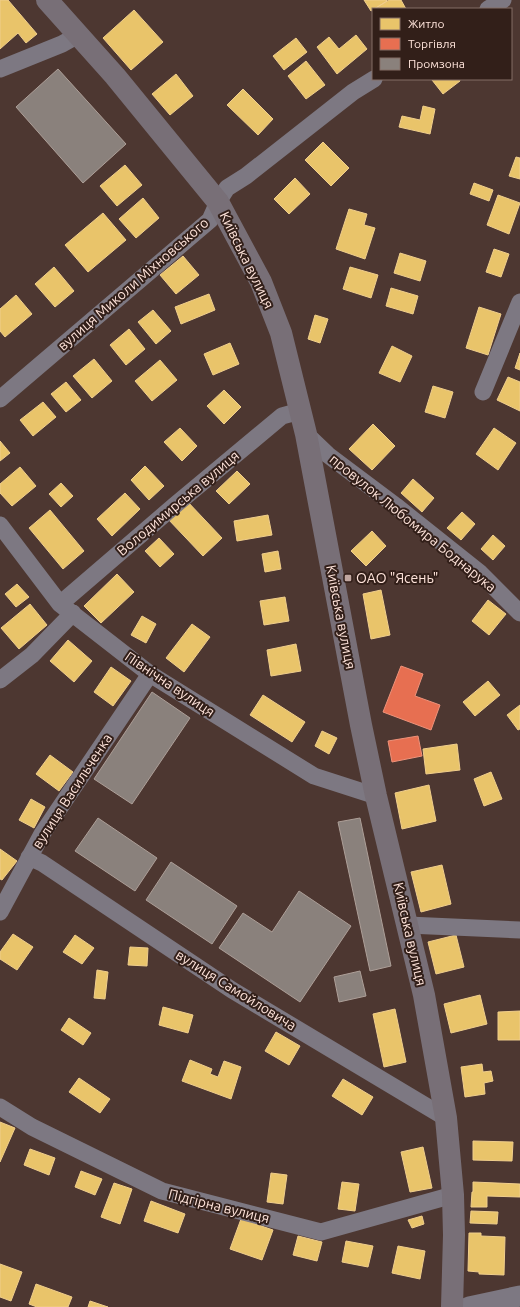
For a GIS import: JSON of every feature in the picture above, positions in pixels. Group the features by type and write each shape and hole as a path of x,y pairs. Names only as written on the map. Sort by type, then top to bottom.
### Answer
{"main road":[{"name":"Київська вулиця","path":"47,0 115,76 218,202 261,282 281,333 306,434 358,710 376,796 424,995 446,1118 454,1235 452,1307"}],"street":[{"path":"490,8 503,0"},
{"path":"0,68 62,44 78,35"},
{"name":"вулиця Миколи Міхновського","path":"0,399 210,220 218,202 227,188 246,176 353,92 372,80"},
{"path":"483,392 520,302"},
{"name":"Володимирська вулиця","path":"0,680 32,654 66,608 168,511 282,416 300,411"},
{"name":"провулок Любомира Боднарука","path":"306,434 328,455 396,506 480,573 520,613"},
{"name":"Північна вулиця","path":"0,525 66,608 150,674 314,776 376,796"},
{"name":"вулиця Васильченка","path":"0,912 42,834 150,674"},
{"name":"вулиця Самойловича","path":"29,857 42,863 232,990 446,1118"},
{"path":"408,925 520,930"},
{"name":"Підгірна вулиця","path":"0,1107 32,1127 162,1191 321,1232 452,1195"},
{"path":"469,1307 520,1296"}],"building: Житло":[{"path":"0,0 8,0 37,34 26,43 18,33 0,49"},
{"path":"364,0 387,1 376,8 372,8 371,11"},
{"path":"389,0 401,0 405,8 376,8"},
{"path":"134,10 163,42 131,70 103,38"},
{"path":"356,35 367,49 337,74 317,47 329,37 339,49"},
{"path":"296,38 307,52 284,70 273,56"},
{"path":"306,61 325,85 306,99 288,76"},
{"path":"176,74 193,96 170,115 152,94"},
{"path":"432,80 460,80 460,81 443,94"},
{"path":"243,89 273,119 258,135 227,105"},
{"path":"423,106 435,109 430,134 399,127 402,116 420,120"},
{"path":"323,142 349,168 331,186 305,160"},
{"path":"516,157 520,158 520,179 509,176"},
{"path":"125,165 142,185 117,206 100,186"},
{"path":"295,178 310,194 289,214 274,199"},
{"path":"474,183 493,190 489,201 470,194"},
{"path":"498,195 520,203 509,234 487,225"},
{"path":"143,198 159,218 136,238 119,219"},
{"path":"349,209 367,214 364,225 375,228 365,259 336,249"},
{"path":"103,213 126,240 88,272 65,245"},
{"path":"494,249 509,254 501,277 486,272"},
{"path":"400,253 426,261 420,281 394,273"},
{"path":"183,256 199,275 176,294 160,275"},
{"path":"54,267 74,291 55,307 35,284"},
{"path":"350,267 378,275 371,298 343,289"},
{"path":"391,288 418,296 413,314 386,306"},
{"path":"209,294 215,310 181,324 175,307"},
{"path":"16,295 32,314 5,337 0,331 0,309"},
{"path":"479,307 501,314 488,355 466,348"},
{"path":"153,310 171,331 156,344 138,322"},
{"path":"315,315 328,319 320,343 308,339"},
{"path":"129,329 145,349 126,365 110,345"},
{"path":"230,343 239,364 213,375 204,354"},
{"path":"392,346 412,356 400,382 379,373"},
{"path":"520,353 520,370 515,368"},
{"path":"94,359 112,381 92,398 73,376"},
{"path":"160,360 177,380 152,401 135,381"},
{"path":"508,377 520,382 520,411 497,400"},
{"path":"66,382 81,400 66,412 51,394"},
{"path":"433,386 453,392 445,418 425,412"},
{"path":"224,390 241,407 224,424 207,406"},
{"path":"43,402 56,417 33,436 20,420"},
{"path":"373,424 395,446 372,470 349,449"},
{"path":"180,428 197,446 182,461 164,442"},
{"path":"494,428 516,443 498,470 476,454"},
{"path":"0,441 10,453 0,461"},
{"path":"145,466 164,486 149,500 131,480"},
{"path":"20,467 36,486 12,506 0,493 0,484"},
{"path":"237,471 250,484 229,504 216,491"},
{"path":"413,479 434,498 422,512 401,493"},
{"path":"61,483 73,496 61,507 49,494"},
{"path":"125,493 140,509 112,536 97,519"},
{"path":"186,500 222,538 203,556 167,518"},
{"path":"50,510 84,551 63,569 29,528"},
{"path":"462,512 475,524 461,540 447,528"},
{"path":"268,515 272,535 237,541 234,521"},
{"path":"372,531 386,546 366,566 351,551"},
{"path":"493,535 505,546 493,560 481,549"},
{"path":"159,538 174,554 160,567 145,551"},
{"path":"278,551 281,569 265,572 262,554"},
{"path":"117,574 134,592 101,623 84,606"},
{"path":"17,584 29,597 16,607 5,594"},
{"path":"381,590 390,635 371,639 363,594"},
{"path":"285,597 289,621 264,625 260,601"},
{"path":"488,600 506,614 489,635 472,621"},
{"path":"30,604 47,625 19,649 1,628"},
{"path":"142,616 156,624 146,643 131,635"},
{"path":"192,624 210,637 184,672 166,658"},
{"path":"68,640 92,661 74,682 50,661"},
{"path":"296,644 301,671 271,676 267,650"},
{"path":"111,667 131,681 113,706 94,692"},
{"path":"488,681 500,695 475,716 463,702"},
{"path":"263,695 305,722 292,742 250,715"},
{"path":"520,705 520,729 518,730 507,715"},
{"path":"322,731 337,738 329,754 315,746"},
{"path":"457,744 460,770 426,774 423,749"},
{"path":"50,755 73,772 59,791 36,774"},
{"path":"491,772 502,799 484,806 474,779"},
{"path":"429,785 436,821 402,829 395,793"},
{"path":"31,799 45,807 34,828 19,820"},
{"path":"0,849 17,861 2,880 0,879"},
{"path":"442,865 451,904 421,912 411,872"},
{"path":"13,934 33,947 17,970 0,959 0,952"},
{"path":"75,935 94,948 82,964 63,952"},
{"path":"456,935 464,967 436,974 428,942"},
{"path":"130,947 148,948 147,966 128,965"},
{"path":"97,970 108,972 105,999 94,998"},
{"path":"480,995 487,1024 451,1033 444,1004"},
{"path":"163,1007 193,1015 188,1033 159,1025"},
{"path":"395,1009 406,1062 384,1067 373,1014"},
{"path":"520,1011 520,1040 498,1040 498,1012"},
{"path":"69,1018 91,1033 83,1045 61,1030"},
{"path":"276,1032 300,1046 289,1065 265,1051"},
{"path":"190,1060 212,1069 210,1074 218,1077 224,1061 241,1067 231,1099 182,1081"},
{"path":"482,1064 483,1072 491,1071 493,1081 484,1083 485,1094 465,1097 461,1067"},
{"path":"79,1078 110,1099 100,1113 69,1092"},
{"path":"343,1079 373,1097 362,1115 332,1096"},
{"path":"0,1122 15,1128 0,1162"},
{"path":"473,1141 513,1142 512,1161 473,1160"},
{"path":"423,1147 432,1188 410,1192 401,1152"},
{"path":"30,1149 55,1158 49,1175 24,1165"},
{"path":"81,1171 102,1179 95,1195 75,1187"},
{"path":"271,1173 287,1175 283,1204 267,1202"},
{"path":"342,1182 359,1184 355,1211 338,1209"},
{"path":"473,1182 520,1184 520,1197 487,1196 487,1207 471,1207"},
{"path":"114,1183 132,1189 120,1224 101,1217"},
{"path":"151,1201 185,1214 178,1233 144,1221"},
{"path":"471,1211 498,1212 497,1224 470,1223"},
{"path":"422,1216 424,1224 412,1228 408,1220"},
{"path":"241,1219 273,1230 262,1260 230,1249"},
{"path":"469,1233 481,1233 481,1236 505,1237 504,1275 479,1274 479,1272 468,1271"},
{"path":"298,1236 322,1242 317,1261 293,1255"},
{"path":"346,1241 373,1246 368,1267 342,1262"},
{"path":"398,1246 425,1251 420,1279 392,1273"},
{"path":"0,1264 22,1272 11,1301 0,1297"},
{"path":"36,1284 72,1297 68,1307 37,1307 29,1304"},
{"path":"90,1301 108,1307 88,1307"}],"building: Торгівля":[{"path":"401,666 423,674 415,696 440,705 431,730 383,712"},
{"path":"418,736 422,756 392,762 388,741"}],"building: Промзона":[{"path":"58,69 126,144 83,183 16,107"},
{"path":"152,692 190,718 132,804 94,779"},
{"path":"98,818 157,858 135,891 75,851"},
{"path":"360,818 391,966 370,971 338,822"},
{"path":"171,862 237,906 212,944 146,900"},
{"path":"299,891 351,926 300,1002 219,948 243,913 272,932"},
{"path":"360,971 366,996 339,1002 334,977"}],"place":[{"name":"ОАО \"Ясень\"","path":"348,578"}]}
